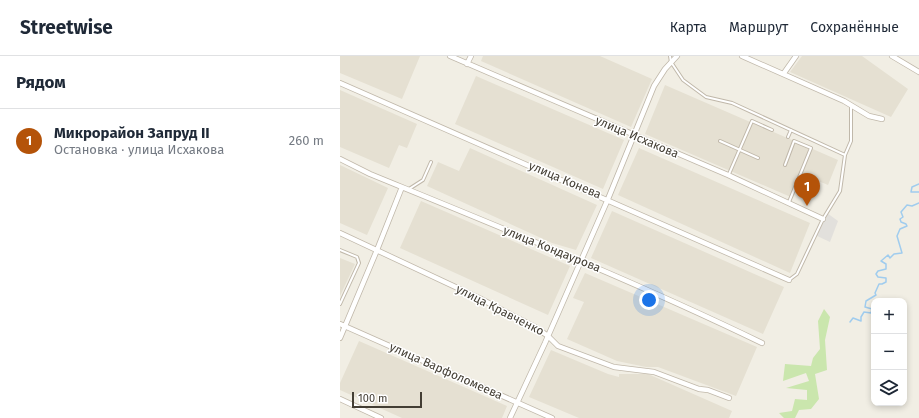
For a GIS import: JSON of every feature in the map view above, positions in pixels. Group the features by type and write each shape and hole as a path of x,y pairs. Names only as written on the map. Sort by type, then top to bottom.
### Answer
{"street":[{"name":"улица Исхакова","path":"450,56 789,202 823,219"},
{"path":"468,64 471,56"},
{"path":"510,418 608,199 654,86 677,56"},
{"path":"742,56 844,101 851,107 869,116 882,119"},
{"path":"784,74 796,56"},
{"path":"892,56 919,72"},
{"name":"улица Конева","path":"340,83 608,199 789,280"},
{"name":"улица Кондаурова","path":"340,159 370,174 581,260 678,302 762,343"},
{"path":"340,338 402,187"},
{"name":"улица Кравченко","path":"340,233 479,298 548,336 558,346 614,368 654,372 699,390 708,390 729,398"},
{"name":"улица Варфоломеева","path":"340,324 552,418"},
{"path":"340,399 381,418"}],"lane":[{"path":"670,56 671,62 683,80 706,97 732,103 845,155"},
{"path":"789,280 797,274 823,219 840,191 845,155 851,141 851,107"},
{"path":"728,176 752,121 772,130"},
{"path":"788,138 791,130"},
{"path":"720,141 758,158"},
{"path":"785,165 794,141 811,148 789,202"},
{"path":"408,190 423,180 431,162"},
{"path":"340,250 357,257 359,263 340,304"}],"shaded area":[{"path":"340,56 420,56 402,99 340,73"},
{"path":"483,56 600,56 652,79 631,127 481,61"},
{"path":"802,56 862,56 908,89 891,117 790,72"},
{"path":"476,76 624,140 603,189 455,124"},
{"path":"665,85 838,160 828,185 804,175 793,198 645,134"},
{"path":"340,90 417,124 407,148 399,145 389,168 340,147"},
{"path":"470,148 597,205 576,250 552,243 427,186 438,162 459,171"},
{"path":"639,148 810,223 790,273 618,195"},
{"path":"340,165 388,188 367,235 340,223"},
{"path":"421,201 570,266 548,315 400,248"},
{"path":"612,211 784,287 763,334 591,258"},
{"path":"827,213 838,221 830,242 815,235"},
{"path":"340,258 355,264 340,296"},
{"path":"585,273 757,347 736,396 658,367 646,367 617,361 567,339 584,302 573,298"},
{"path":"359,341 507,406 502,418 402,418 340,390 340,383"},
{"path":"551,350 608,374 619,377 619,374 648,374 732,411 729,418 579,418 529,397"}],"green space":[{"path":"824,309 830,317 825,340 827,370 815,374 819,399 811,409 799,410 795,418 784,418 779,413 792,411 795,399 807,400 807,390 786,388 809,381 806,373 783,381 785,364 811,366 813,358 820,349 818,321"}],"waterway":[{"path":"919,184 912,187 911,192 919,192"},
{"path":"850,322 853,318 861,321 861,317 864,312 871,313 872,309 865,307 866,301 876,295 875,293 879,284 886,282 886,278 878,277 876,274 878,271 886,269 886,264 881,261 888,255 890,258 894,254 902,253 897,236 900,229 907,226 901,222 900,219 903,217 901,212 907,205 912,206 919,203"}],"place":[{"name":"Микрорайон Запруд II","path":"807,206"}]}
